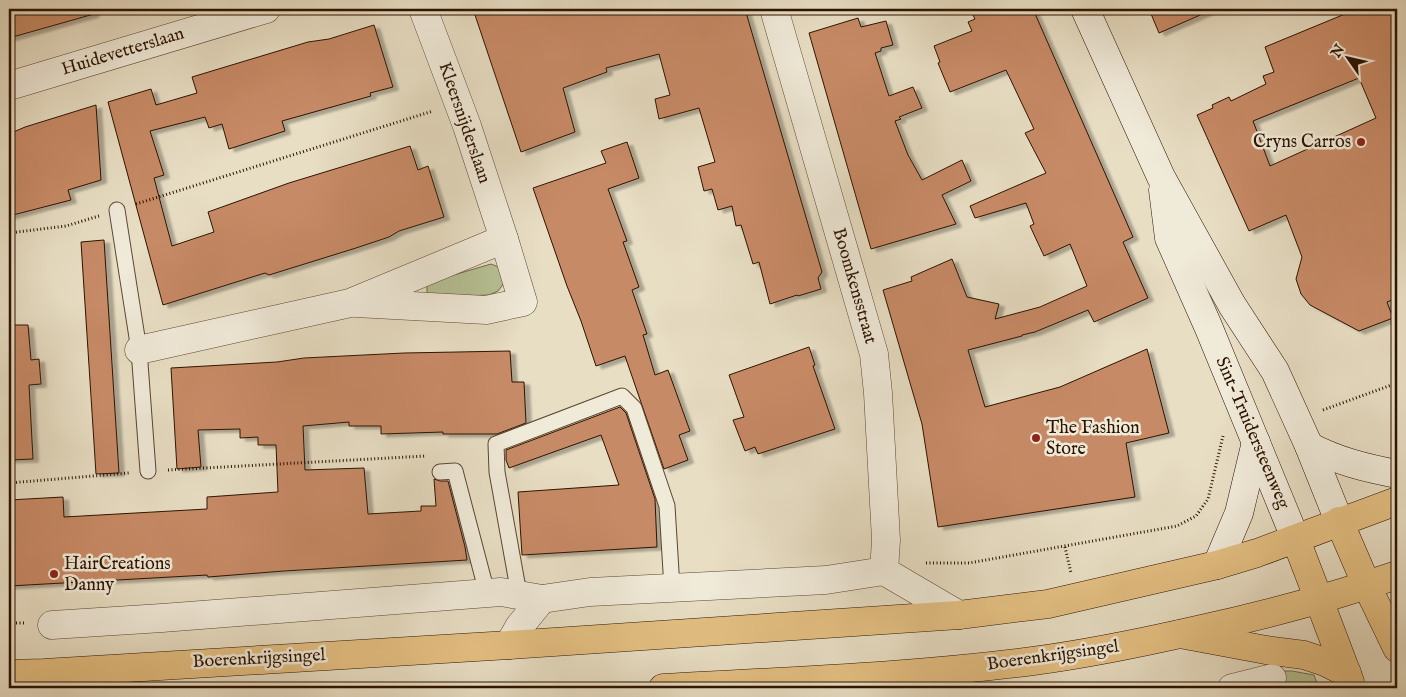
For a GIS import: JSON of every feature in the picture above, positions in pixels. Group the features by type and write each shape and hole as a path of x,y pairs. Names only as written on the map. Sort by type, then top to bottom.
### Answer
{"main road":[{"name":"Boerenkrijgsingel","path":"9,674 509,645 959,615 1048,604 1217,565 1296,540 1339,521 1397,501"},
{"path":"1339,521 1367,586 1397,648"},
{"name":"Sint-Truidersteenweg","path":"1296,540 1350,680"},
{"name":"Boerenkrijgsingel","path":"663,688 961,669 1043,659 1124,646 1261,616 1367,586 1397,575"},
{"path":"1180,634 1304,655 1325,662 1350,680"}],"street":[{"name":"Huidevetterslaan","path":"9,86 266,9"},
{"name":"Kleersnijderslaan","path":"350,303 486,310 523,302 458,103 423,9"},
{"name":"Boomkensstraat","path":"774,9 874,354 886,540 884,571"},
{"name":"Sint-Truidersteenweg","path":"1085,9 1161,176 1232,305 1275,371 1309,446 1339,521"},
{"name":"Sint-Truidersteenweg","path":"1161,176 1169,238 1296,540"},
{"name":"Kleersnijderslaan","path":"139,350 350,303 504,239"},
{"path":"1217,565 1239,513 1256,442"},
{"path":"1309,446 1327,456 1352,464 1397,474"},
{"path":"52,625 501,592 531,597 590,592 826,580 884,571 959,615"},
{"path":"509,645 519,627 531,597"},
{"path":"1232,688 1272,678"}],"lane":[{"path":"117,210 139,350 148,471"},
{"path":"531,597 497,472 496,444 622,396 634,408 667,506 672,588"},
{"path":"440,472 455,471 487,593"}],"path":[{"path":"9,233 66,226 458,103"},
{"path":"1318,412 1397,383"},
{"path":"9,483 148,471 429,456"},
{"path":"884,571 905,560 926,563 969,563 1177,526 1196,516 1208,498"},
{"path":"1065,547 1072,576"}],"green space":[{"path":"491,264 501,268 505,282 498,291 489,295 432,297 427,292 427,285 430,282"},
{"path":"1275,671 1292,671 1314,675 1319,688 1279,688"}],"building":[{"path":"9,9 93,9 94,14 9,38"},
{"path":"473,9 745,9 822,272 818,278 821,289 770,304 759,262 753,264 741,225 736,226 732,206 718,210 712,189 704,191 698,167 715,162 699,108 659,119 655,99 670,95 659,54 606,68 607,72 563,88 575,132 521,152"},
{"path":"970,9 1033,9 1133,237 1123,242 1148,298 1094,322 1088,310 1035,332 968,350 985,407 1060,387 1147,349 1169,433 1126,443 1135,497 938,527 922,424 883,290 912,281 911,277 952,259 967,297 999,304 995,319 1040,307 1087,286 1070,244 1044,256 1030,226 1034,224 1026,203 975,218 970,206 1046,173 1025,133 1034,129 1006,70 950,92 938,63 940,62 934,46 972,31 968,22 975,19"},
{"path":"1149,9 1214,9 1159,33"},
{"path":"1357,9 1397,9 1397,298 1387,302 1393,318 1359,331 1310,305 1301,294 1296,279 1302,257 1286,215 1249,231 1197,115 1213,108 1212,105 1229,97 1231,101 1266,84 1263,76 1274,72 1265,47","holes":["1359,78 1376,118 1270,166 1253,121"]},
{"path":"858,18 861,27 886,21 893,45 881,48 881,51 875,53 889,96 913,87 922,108 899,117 901,119 895,121 908,155 922,180 962,160 971,181 942,195 956,224 871,249 809,33"},
{"path":"374,25 393,87 370,93 371,96 282,121 285,131 229,149 222,124 209,128 205,117 150,131 164,175 154,178 172,246 214,232 208,212 289,183 410,146 418,170 428,166 444,217 399,231 389,237 356,248 269,275 265,273 163,305 108,102 151,89 156,105 197,93 192,77 308,42 329,39"},
{"path":"96,105 101,180 68,190 71,200 9,216 9,134 25,127"},
{"path":"627,142 639,178 608,189 627,241 623,242 639,287 632,290 647,334 643,335 655,375 668,370 690,431 679,435 688,460 664,469 625,356 596,366 533,188 606,163 601,151"},
{"path":"104,240 119,473 96,474 81,242"},
{"path":"9,325 28,325 31,360 39,359 41,384 29,385 33,459 9,460"},
{"path":"809,347 815,365 813,366 835,429 758,454 755,447 745,451 733,420 744,417 729,375"},
{"path":"510,351 512,382 524,382 526,423 497,434 443,434 443,432 381,434 381,426 349,426 349,422 303,426 305,470 364,468 368,514 421,511 421,506 436,506 434,479 448,481 467,560 208,577 207,575 9,586 9,500 63,497 64,517 207,509 207,497 278,492 276,445 258,445 258,437 240,438 240,429 198,430 201,467 177,469 171,368 277,362 304,358 404,353"},
{"path":"620,407 626,413 655,499 657,547 522,555 518,492 619,485 601,435 509,468 506,460 506,450"}],"place":[{"name":"Cryns Carros","path":"1361,142"},
{"name":"The Fashion Store","path":"1036,438"},
{"name":"HairCreations Danny","path":"54,574"}]}
